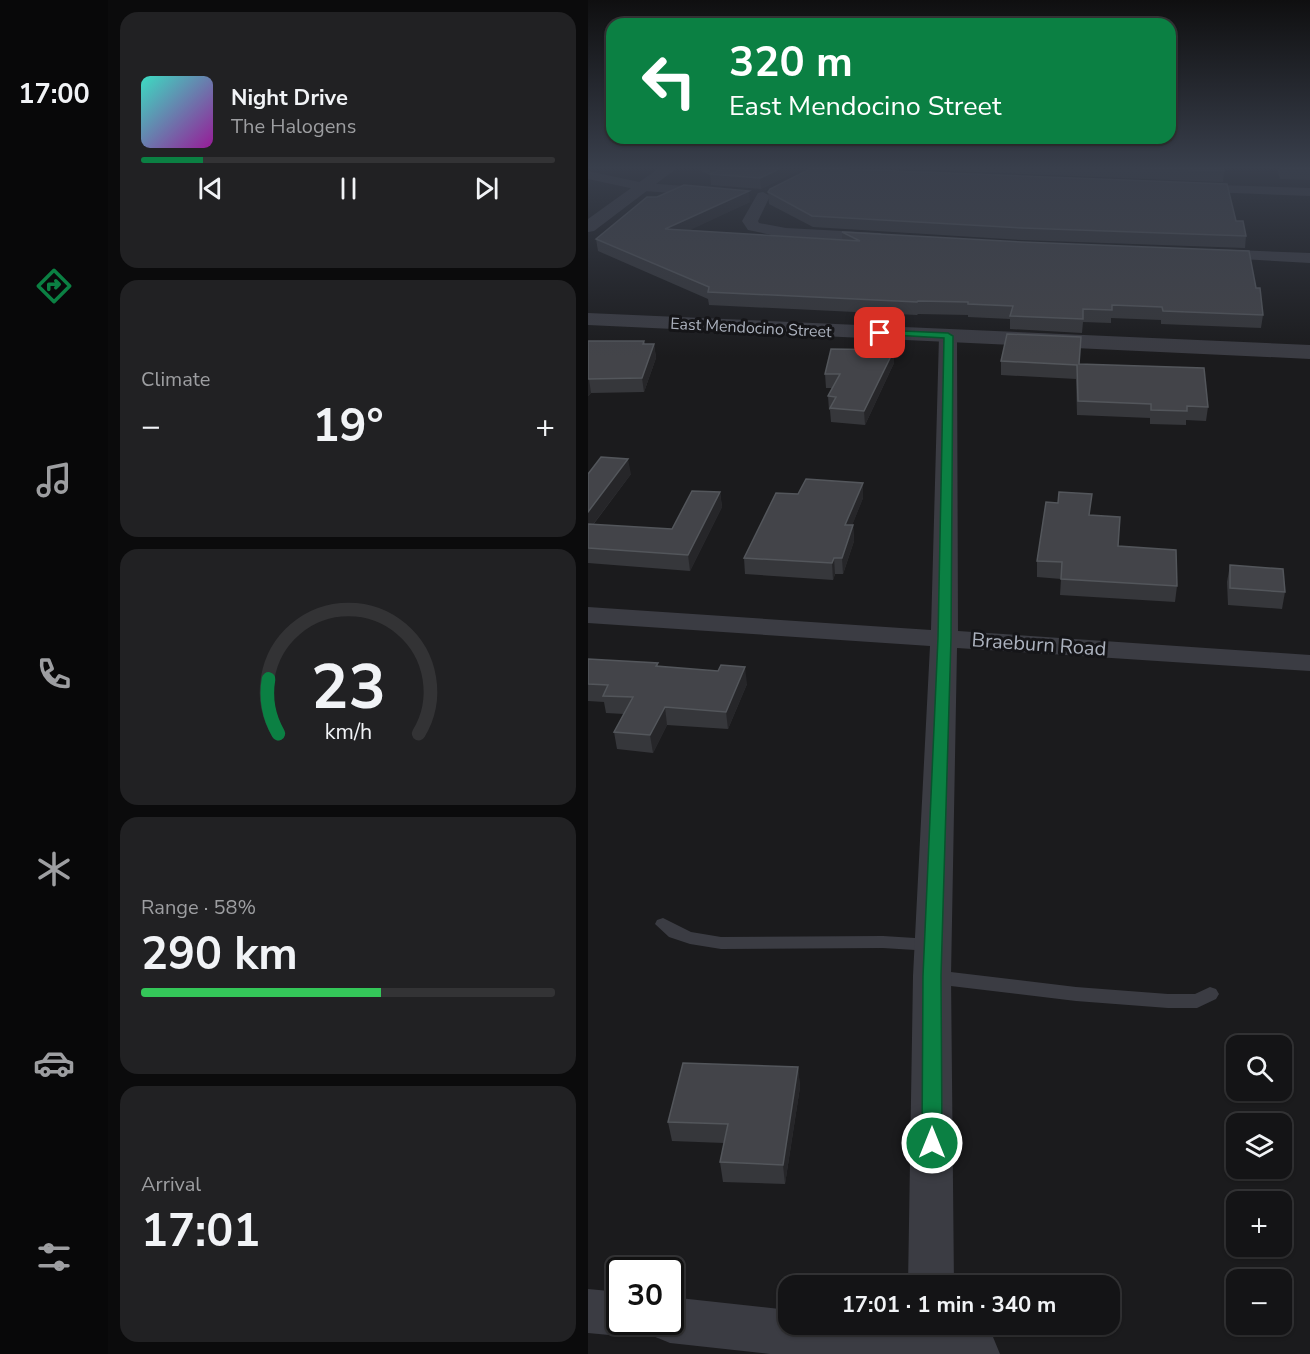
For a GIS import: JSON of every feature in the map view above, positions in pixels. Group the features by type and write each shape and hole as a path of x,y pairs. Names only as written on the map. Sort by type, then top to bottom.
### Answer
{"street":[{"path":"781,231 892,239"},
{"path":"1195,254 1310,258"},
{"name":"East Mendocino Street","path":"588,320 1310,352"},
{"path":"931,1275 932,961 944,638 948,336"},
{"name":"Braeburn Road","path":"588,615 1310,663"},
{"path":"588,1311 606,1313"},
{"path":"684,1321 931,1343 976,1354"}],"lane":[{"path":"663,924 675,933 690,938 721,943 883,942 932,961 1076,994 1168,1001 1197,1001 1210,994"}],"building":[{"path":"605,231 701,231 860,241 842,232 1249,251 1256,288 1260,288 1263,315 1163,311 1162,307 1112,305 1112,310 1083,309 1083,319 1010,316 1013,306 968,304 968,302 917,302 708,292 709,287 596,239"},
{"path":"1111,231 1245,231 1246,236"},
{"path":"1007,334 1081,337 1079,364 1204,368 1208,407 1187,406 1187,411 1151,410 1151,404 1078,401 1077,365 1001,361"},
{"path":"588,341 644,341 643,344 654,344 642,378 588,379"},
{"path":"831,349 894,350 864,411 830,408 836,397 828,396 840,374 825,374"},
{"path":"601,457 628,459 588,512 588,474"},
{"path":"806,479 863,483 845,525 853,525 842,558 834,558 832,563 744,558 776,493 798,494"},
{"path":"692,491 720,492 688,555 588,548 588,524 672,529"},
{"path":"1059,492 1092,494 1089,515 1120,517 1118,546 1176,550 1177,586 1061,579 1062,562 1037,561 1046,502 1058,503"},
{"path":"1230,565 1283,569 1285,592 1230,588"},
{"path":"588,659 658,663 656,666 718,671 721,665 745,667 726,712 665,707 650,735 614,732 633,697 603,696 608,685 588,684"},
{"path":"683,1063 798,1067 783,1165 720,1162 728,1124 668,1122"}],"route":[{"path":"880,333 948,336 944,638 932,976 932,1143"}]}
